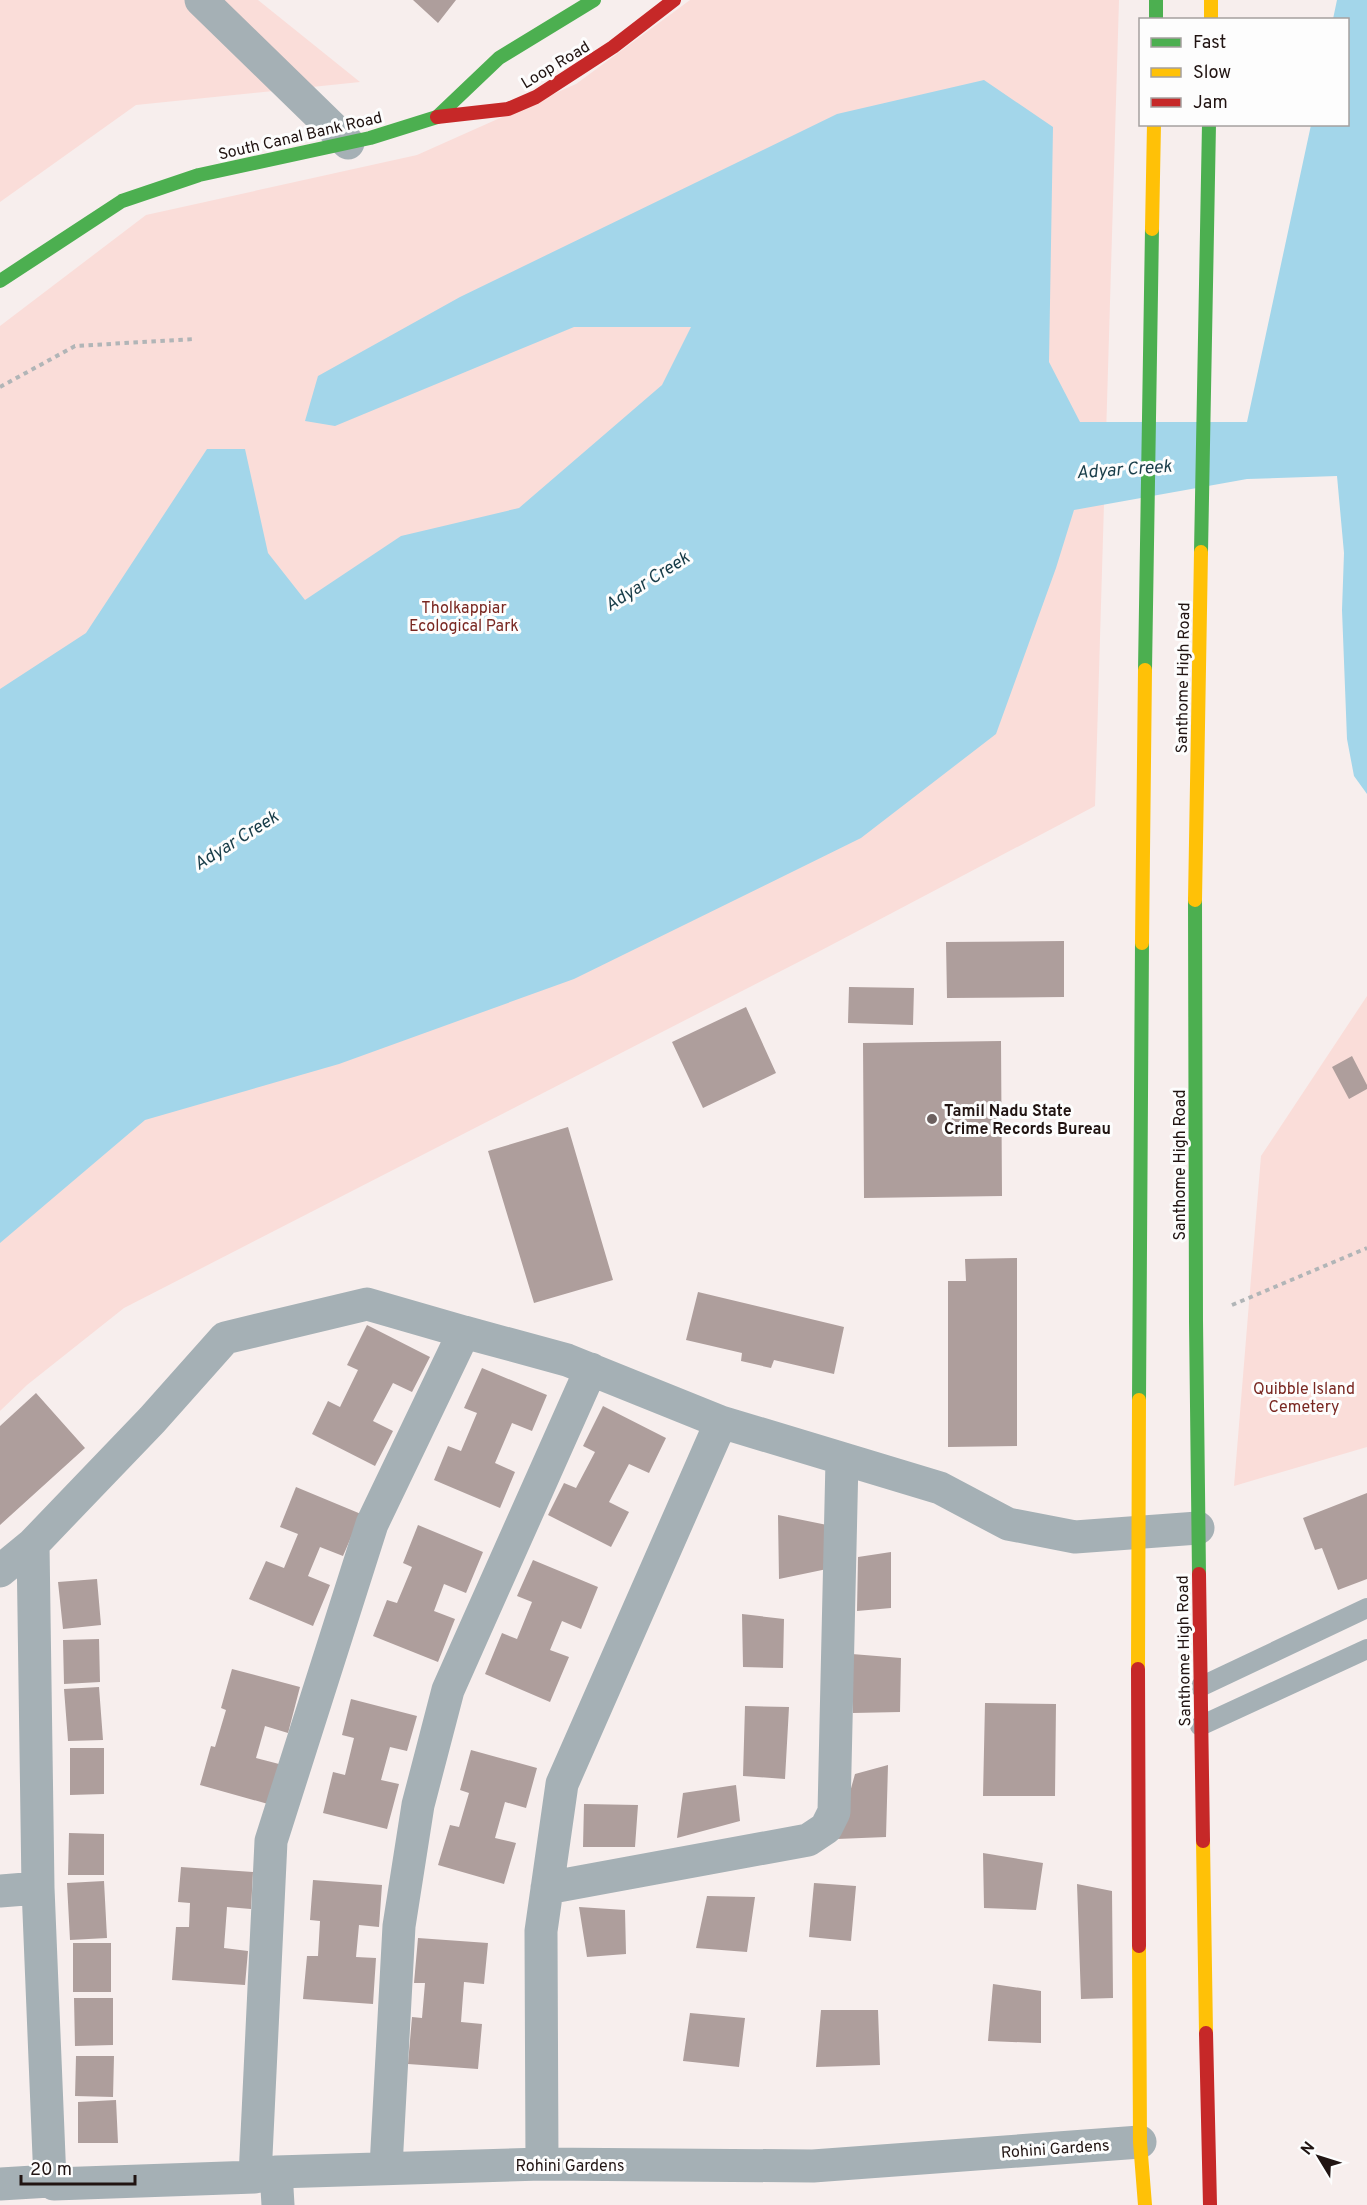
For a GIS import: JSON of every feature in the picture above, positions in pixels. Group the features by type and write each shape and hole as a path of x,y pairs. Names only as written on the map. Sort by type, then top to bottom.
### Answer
{"main road":[{"name":"South Canal Bank Road","path":"0,281 122,201 199,175 370,138 437,117 499,58 594,0"},
{"name":"Loop Road","path":"437,117 508,109 536,97 613,47 674,0"},
{"path":"1156,0 1156,18"},
{"path":"1211,0 1211,18"},
{"path":"1145,2205 1140,2142 1138,1532 1143,830 1154,126"},
{"name":"Santhome High Road","path":"1209,126 1195,835 1200,1726 1209,2205"}],"street":[{"path":"201,0 348,142"},
{"path":"0,1571 33,1544 152,1420 225,1338 367,1304 591,1369 722,1422 940,1488 1008,1524 1075,1537 1198,1528"},
{"path":"278,2205 266,2174 271,1841 372,1524 464,1332"},
{"path":"386,2167 399,1926 418,1805 448,1689 591,1369"},
{"path":"542,2164 541,1931 562,1784 722,1422"},
{"path":"547,1888 808,1839 826,1828 834,1812 842,1460"},
{"path":"33,1544 38,1888 53,2190"},
{"path":"0,1891 38,1888"},
{"name":"Rohini Gardens","path":"0,2184 53,2190 386,2167 542,2164 813,2166 1140,2142"}],"lane":[{"path":"1200,1687 1367,1608"},
{"path":"1200,1726 1367,1649"}],"path":[{"path":"0,387 75,346 195,339"},
{"path":"1196,1321 1367,1248"}],"green space":[{"path":"0,0 258,0 360,82 136,105 0,202"},
{"name":"Tholkappiar Ecological Park","path":"690,0 1119,0 1095,806 818,952 124,1308 27,1385 0,1411 0,326 146,215 417,155 576,84"},
{"name":"Quibble Island Cemetery","path":"1367,996 1367,1447 1234,1486 1261,1156"}],"water":[{"name":"Tholkappiar Ecological Park","path":"1337,0 1367,0 1367,794 1354,776 1347,739 1342,610 1344,553 1337,476 1247,479 1074,510 1056,568 996,734 861,838 574,979 339,1064 145,1120 0,1243 0,689 86,633 207,449 245,449 268,553 305,600 401,536 519,508 662,385 691,327 574,327 335,426 305,421 318,376 460,297 837,114 984,80 1053,127 1049,362 1080,422 1247,422 1311,126 1349,126 1349,18 1333,18"}],"building":[{"path":"413,0 456,0 438,23"},
{"path":"1064,941 1064,997 947,998 946,942"},
{"path":"849,987 914,988 913,1025 848,1023"},
{"path":"746,1007 776,1073 703,1108 672,1042"},
{"name":"Tamil Nadu State Crime Records Bureau","path":"1001,1041 1002,1196 864,1198 863,1043"},
{"path":"1352,1056 1367,1089 1349,1099 1332,1067"},
{"path":"568,1127 613,1280 534,1303 488,1151"},
{"path":"1017,1258 1017,1446 948,1447 948,1281 966,1281 965,1259"},
{"path":"698,1292 844,1327 834,1374 774,1360 771,1368 741,1361 742,1353 686,1340"},
{"path":"367,1325 430,1357 412,1392 393,1383 373,1421 393,1431 375,1466 312,1434 328,1401 340,1407 358,1370 347,1365"},
{"path":"482,1368 547,1395 532,1431 512,1423 495,1463 515,1472 500,1508 434,1480 448,1446 461,1451 477,1413 464,1408"},
{"path":"36,1393 85,1448 0,1525 0,1426"},
{"path":"603,1406 666,1438 649,1473 629,1464 609,1502 629,1512 611,1547 548,1515 564,1483 576,1488 595,1452 583,1446"},
{"path":"296,1487 361,1514 343,1556 320,1547 308,1576 330,1585 313,1626 249,1599 266,1561 284,1568 298,1534 280,1527"},
{"path":"1367,1493 1367,1579 1338,1590 1322,1548 1315,1550 1303,1518"},
{"path":"778,1515 832,1526 827,1569 779,1579"},
{"path":"418,1525 483,1552 466,1593 444,1584 434,1611 455,1619 438,1662 373,1636 387,1600 397,1603 412,1567 403,1563"},
{"path":"891,1552 891,1608 857,1611 858,1557"},
{"path":"533,1560 598,1587 581,1629 562,1621 550,1650 569,1657 550,1702 485,1674 502,1633 517,1639 532,1602 517,1596"},
{"path":"97,1579 101,1625 63,1629 58,1582"},
{"path":"742,1614 784,1619 783,1668 743,1667"},
{"path":"99,1639 100,1682 64,1684 63,1640"},
{"path":"852,1654 901,1658 900,1712 853,1713"},
{"path":"232,1669 300,1687 288,1733 265,1726 256,1758 279,1764 268,1804 200,1785 211,1746 215,1747 226,1710 221,1708"},
{"path":"99,1687 103,1740 68,1741 64,1689"},
{"path":"351,1699 417,1716 407,1751 390,1747 381,1780 399,1784 387,1829 323,1813 333,1772 345,1775 354,1738 342,1735"},
{"path":"985,1703 1056,1704 1055,1796 983,1796"},
{"path":"745,1706 789,1707 785,1779 743,1776"},
{"path":"70,1748 104,1748 104,1794 70,1795"},
{"path":"471,1750 537,1768 526,1808 505,1802 495,1838 516,1843 504,1884 438,1865 450,1825 459,1827 469,1793 460,1790"},
{"path":"888,1765 886,1837 837,1839 855,1774"},
{"path":"736,1785 740,1821 677,1838 683,1793"},
{"path":"584,1804 638,1805 635,1847 583,1847"},
{"path":"69,1833 104,1834 104,1875 68,1875"},
{"path":"983,1853 1043,1863 1036,1910 984,1908"},
{"path":"181,1867 253,1872 251,1909 227,1907 224,1948 248,1951 245,1985 172,1980 176,1927 189,1927 190,1903 178,1902"},
{"path":"313,1880 382,1885 379,1927 359,1925 356,1957 376,1958 373,2004 303,1999 307,1956 318,1956 320,1921 310,1920"},
{"path":"104,1881 107,1938 70,1940 67,1883"},
{"path":"814,1883 856,1886 851,1941 809,1937"},
{"path":"1077,1884 1112,1891 1113,1998 1081,1999"},
{"path":"707,1896 755,1897 747,1952 696,1948"},
{"path":"579,1907 625,1910 626,1954 587,1957"},
{"path":"418,1938 488,1943 484,1984 464,1982 461,2022 482,2024 478,2069 408,2064 412,2017 422,2018 425,1983 414,1983"},
{"path":"73,1943 111,1943 111,1992 73,1992"},
{"path":"993,1984 1041,1991 1041,2043 988,2041"},
{"path":"74,1998 113,1998 113,2045 75,2046"},
{"path":"821,2010 878,2010 880,2065 816,2067"},
{"path":"690,2013 745,2018 739,2067 683,2061"},
{"path":"76,2056 114,2056 113,2097 75,2096"},
{"path":"116,2100 118,2143 78,2143 78,2102"}],"traffic: fast":[{"path":"0,281 122,201 199,175 370,138 437,117 499,58 594,0"},
{"path":"1156,0 1156,18"},
{"path":"1201,552 1209,126"},
{"path":"1145,670 1152,229"},
{"path":"1195,900 1199,1574"},
{"path":"1139,1400 1142,943"}],"traffic: slow":[{"path":"1211,0 1211,18"},
{"path":"1152,229 1154,126"},
{"path":"1195,900 1201,552"},
{"path":"1142,943 1145,670"},
{"path":"1138,1669 1139,1400"},
{"path":"1203,1841 1206,2033"},
{"path":"1139,1946 1140,2142 1145,2205"}],"traffic: jam":[{"path":"437,117 508,109 536,97 613,47 674,0"},
{"path":"1199,1574 1203,1841"},
{"path":"1138,1669 1139,1946"},
{"path":"1206,2033 1210,2205"}],"place":[{"name":"Tamil Nadu State Crime Records Bureau","path":"932,1119"}],"water label":[{"name":"Adyar Creek","path":"1124,469"},
{"name":"Adyar Creek","path":"647,581"},
{"name":"Adyar Creek","path":"236,840"}]}
